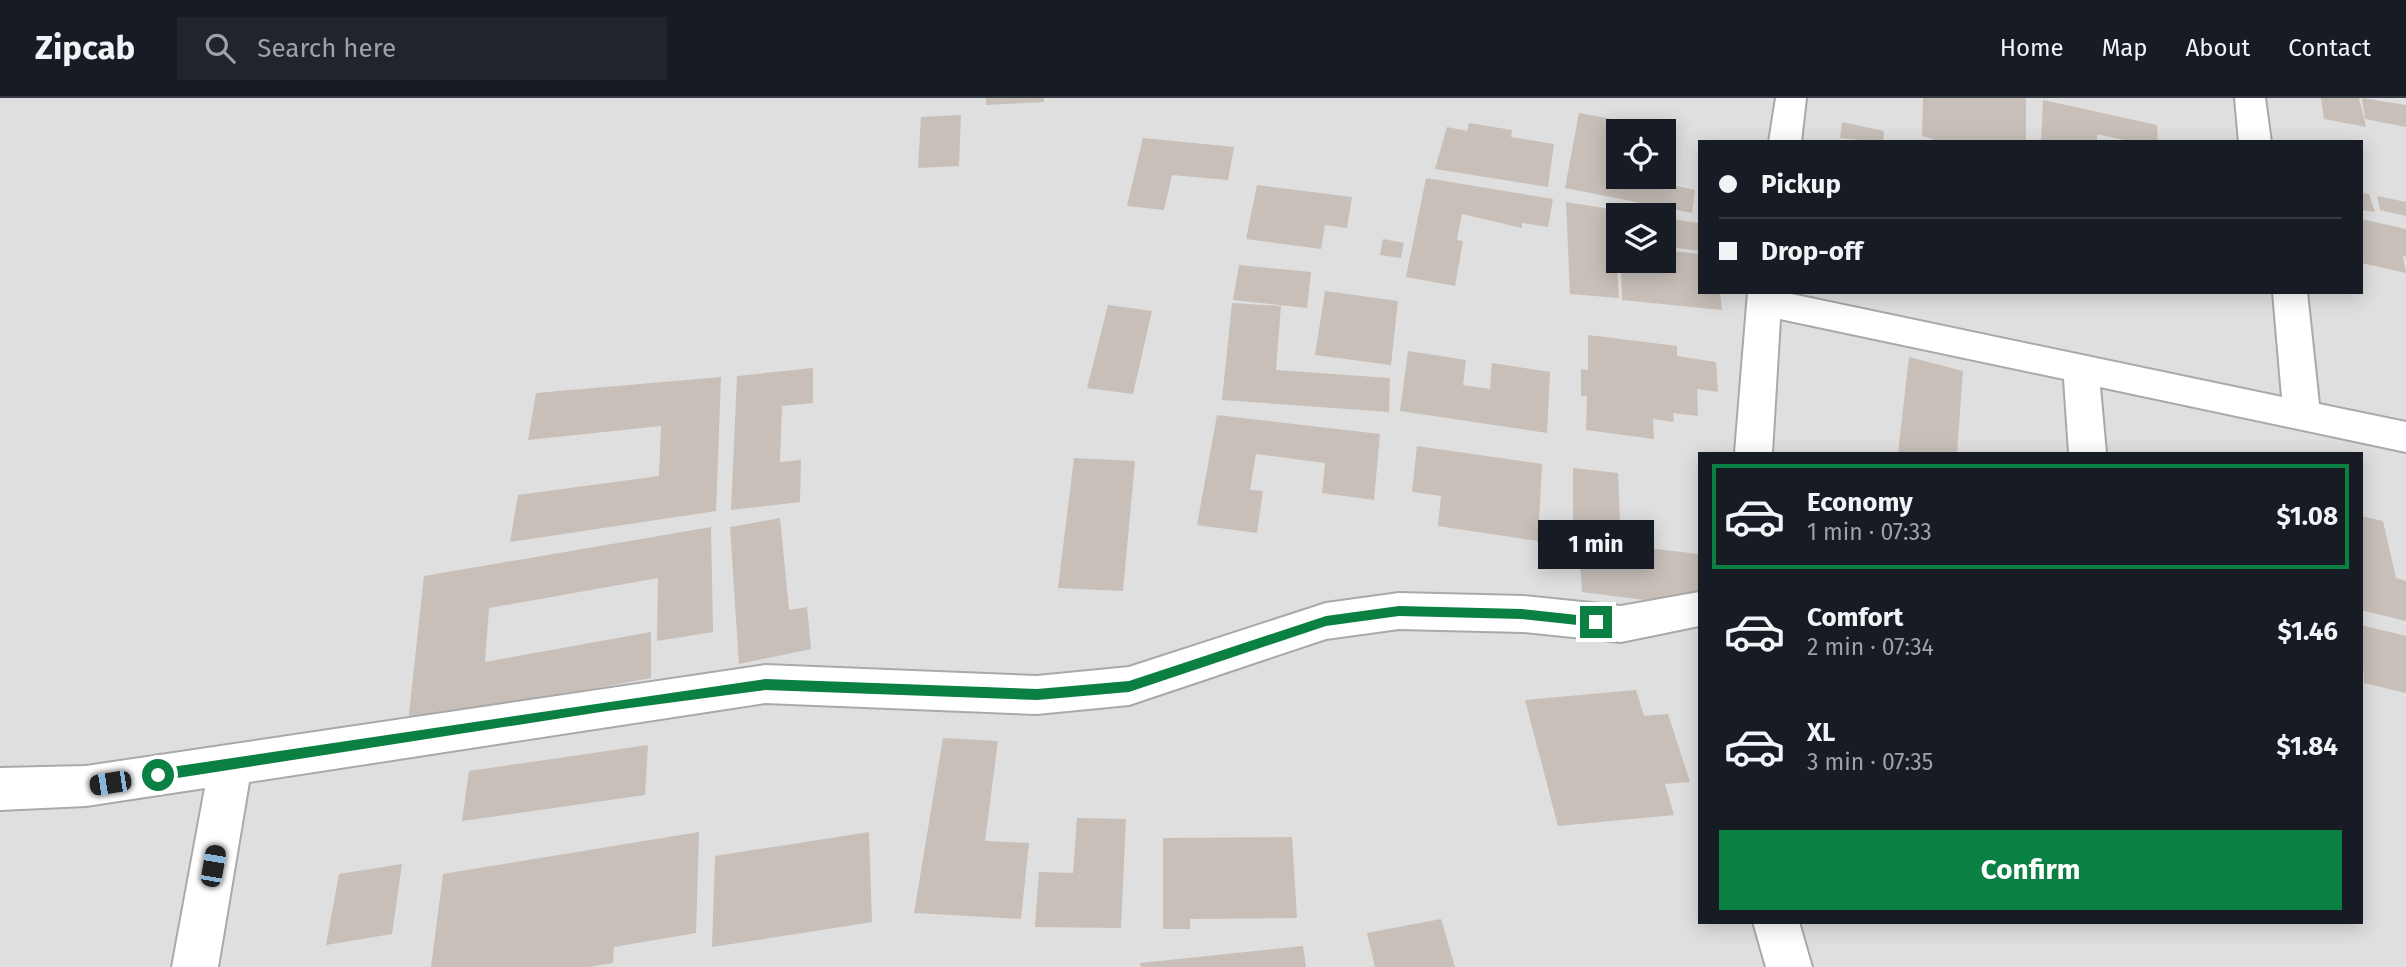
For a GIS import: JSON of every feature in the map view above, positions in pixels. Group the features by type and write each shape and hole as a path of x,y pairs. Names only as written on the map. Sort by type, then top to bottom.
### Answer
{"street":[{"path":"1785,140 1791,98"},
{"path":"2250,98 2255,140"},
{"path":"2290,294 2302,416"},
{"path":"1753,452 1764,298 2081,370 2406,437"},
{"path":"2081,370 2087,452"},
{"path":"0,789 86,786 765,684 1037,695 1129,687 1326,621 1399,611 1522,614 1620,625 1698,609"},
{"path":"195,967 231,764"},
{"path":"1777,924 1788,967"}],"shaded area":[{"path":"0,98 2406,98 2406,967 0,967"}],"building":[{"path":"986,98 1044,98 1044,102 986,105"},
{"path":"1923,98 2026,98 2026,140 1933,140 1922,136"},
{"path":"2321,98 2359,98 2366,127 2324,119"},
{"path":"2362,98 2406,105 2406,127 2365,119"},
{"path":"2043,100 2157,125 2158,140 2124,140 2097,134 2097,140 2041,140"},
{"path":"1579,113 1612,119 1606,119 1606,189 1676,189 1676,186 1695,190 1692,213 1676,210 1676,203 1641,203 1565,188"},
{"path":"961,115 959,166 918,168 921,117"},
{"path":"1842,122 1884,131 1883,140 1840,138"},
{"path":"1469,123 1512,130 1511,137 1554,144 1548,187 1435,169 1447,127 1467,131"},
{"path":"1143,138 1234,147 1228,180 1172,175 1164,210 1127,206"},
{"path":"1426,178 1553,199 1548,227 1522,223 1522,228 1462,214 1457,240 1463,241 1455,286 1406,277"},
{"path":"1257,185 1352,197 1347,228 1325,225 1321,249 1246,239"},
{"path":"2363,193 2369,194 2375,212 2363,210"},
{"path":"2377,196 2406,202 2406,216 2380,210"},
{"path":"1566,202 1606,208 1606,273 1617,273 1619,298 1570,294"},
{"path":"2363,219 2406,229 2406,257 2403,256 2406,273 2363,263"},
{"path":"1676,220 1698,223 1698,251 1676,248"},
{"path":"1383,239 1404,243 1401,258 1380,255"},
{"path":"1676,251 1698,254 1698,294 1720,294 1722,310 1622,300 1621,273 1676,273"},
{"path":"1239,265 1311,272 1307,308 1233,300"},
{"path":"1325,291 1398,301 1391,365 1315,355"},
{"path":"1232,303 1281,306 1276,370 1390,378 1389,412 1222,400"},
{"path":"1108,305 1152,311 1133,394 1087,388"},
{"path":"1588,335 1677,346 1677,356 1716,362 1718,392 1697,389 1698,416 1673,413 1674,422 1653,419 1654,439 1586,430 1587,396 1581,396 1581,369 1588,370"},
{"path":"1408,351 1466,360 1463,385 1490,389 1492,363 1550,372 1547,433 1400,411"},
{"path":"1909,357 1963,371 1957,452 1898,452"},
{"path":"813,368 813,403 782,406 780,462 801,460 800,502 731,510 737,376"},
{"path":"721,377 716,511 510,542 518,495 659,476 661,426 528,440 536,393"},
{"path":"1217,415 1380,434 1374,500 1322,493 1325,463 1256,454 1250,490 1263,491 1257,533 1197,525"},
{"path":"1417,446 1542,464 1538,541 1438,526 1441,496 1412,492"},
{"path":"1074,458 1135,461 1123,591 1058,588"},
{"path":"1573,468 1618,473 1621,545 1698,554 1698,607 1582,592 1580,562 1573,561"},
{"path":"2363,516 2383,521 2396,578 2406,581 2406,621 2363,610"},
{"path":"780,518 789,610 807,607 811,649 739,664 730,527"},
{"path":"711,527 713,632 657,641 658,578 489,608 485,662 651,632 651,678 408,723 424,576"},
{"path":"2363,625 2406,636 2406,693 2364,683"},
{"path":"1636,690 1644,716 1668,714 1690,782 1665,784 1674,815 1558,826 1525,700"},
{"path":"943,738 998,741 985,841 1029,843 1021,919 914,913"},
{"path":"648,745 645,795 462,821 469,771"},
{"path":"1077,818 1126,819 1121,928 1035,927 1039,872 1073,873"},
{"path":"699,832 696,933 614,947 613,963 589,967 431,967 443,874"},
{"path":"869,832 872,922 712,947 715,856"},
{"path":"1292,837 1297,918 1190,919 1190,929 1163,929 1163,838"},
{"path":"402,864 392,934 326,945 339,874"},
{"path":"1441,919 1455,967 1375,967 1367,933"},
{"path":"1303,946 1306,967 1141,967 1140,963"}],"route":[{"path":"158,775 607,705 765,684 831,689 1037,695 1129,687 1221,653 1326,621 1399,611 1522,614 1596,622"}]}
